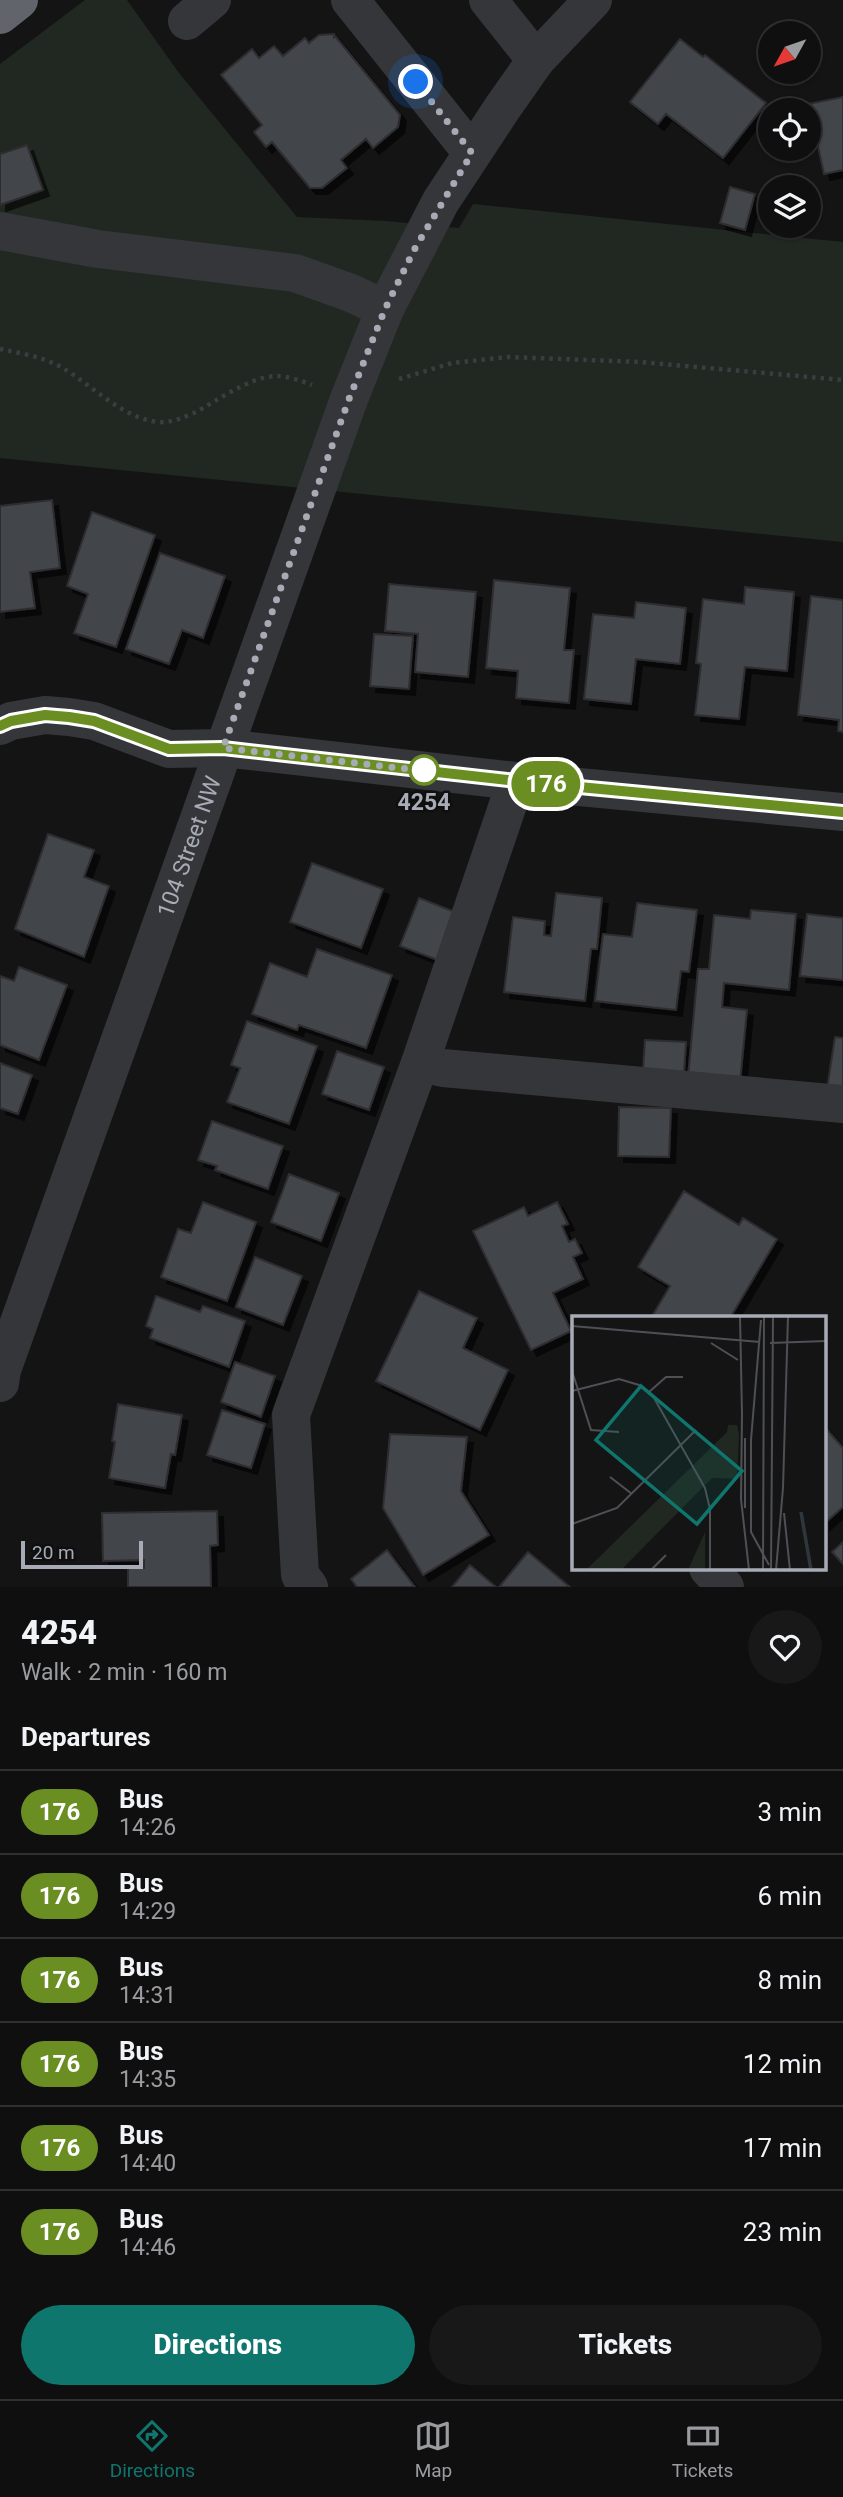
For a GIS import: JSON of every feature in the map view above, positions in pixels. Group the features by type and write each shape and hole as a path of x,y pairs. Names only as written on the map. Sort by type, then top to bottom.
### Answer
{"highway":[{"path":"0,15 19,0"}],"street":[{"path":"350,0 472,153"},
{"path":"488,0 536,60"},
{"name":"104 Street NW","path":"0,1383 2,1370 223,748 349,399 385,309 419,240 472,153 536,60 593,0"},
{"path":"0,232 98,249 295,273 351,293 385,309"},
{"path":"0,726 11,721 45,715 69,717 94,721 169,749 223,748 516,781 843,812"},
{"path":"309,1587 300,1575 291,1415 420,1063 516,781"},
{"path":"420,1063 443,1068 843,1104"},
{"path":"710,1570 725,1587"}],"path":[{"path":"0,349 33,356 59,366 122,408 158,422 173,422 257,380 277,376 306,383 349,399 452,363 508,357 640,362 843,380"}],"shaded area":[{"path":"85,0 127,0 179,73 297,217 459,228 473,204 758,233 758,238 804,238 843,242 843,542 0,458 0,64"}],"building":[{"path":"334,34 400,115 398,127 373,148 366,139 341,160 347,168 322,188 310,188 272,142 266,147 254,132 262,125 221,75 252,49 259,58 274,46 283,56 305,38 309,43 319,35"},
{"path":"680,39 760,98 758,113 723,158 666,114 658,124 630,102"},
{"path":"843,97 843,170 824,174 821,160 821,102"},
{"path":"27,145 43,190 0,205 0,154"},
{"path":"730,187 755,194 745,230 720,223"},
{"path":"52,500 60,568 30,572 35,608 0,612 0,506"},
{"path":"92,512 155,535 116,647 74,633 88,594 67,586"},
{"path":"160,553 225,576 203,638 182,630 169,664 126,649"},
{"path":"494,580 570,588 564,650 574,650 569,703 516,698 518,671 486,668"},
{"path":"389,584 476,592 468,677 415,672 418,634 385,631"},
{"path":"745,587 794,592 787,671 745,667 739,719 695,715 701,664 696,663 703,599 744,604"},
{"path":"811,596 843,600 843,732 838,731 839,720 798,715"},
{"path":"636,602 686,608 680,664 636,659 631,704 584,699 593,614 634,618"},
{"path":"374,634 413,636 409,689 370,686"},
{"path":"48,834 94,850 84,877 109,886 84,957 15,929"},
{"path":"312,863 383,889 361,948 290,922"},
{"path":"556,893 602,898 597,949 591,949 585,1001 504,992 513,917 545,921 544,935 551,936"},
{"path":"419,898 468,917 451,965 400,946"},
{"path":"637,903 697,910 689,972 681,971 676,1010 595,1001 603,934 632,937"},
{"path":"751,910 796,914 789,990 724,983 722,1007 747,1010 740,1082 688,1077 698,969 709,969 714,915 750,919"},
{"path":"807,914 843,918 843,980 800,976"},
{"path":"317,949 392,975 366,1048 299,1025 297,1030 252,1014 270,963 307,977"},
{"path":"19,967 67,985 39,1060 0,1045 0,976 14,981"},
{"path":"247,1021 317,1046 289,1124 227,1102 240,1068 231,1065"},
{"path":"835,1037 843,1038 843,1091 827,1089"},
{"path":"645,1040 686,1042 684,1073 643,1070"},
{"path":"337,1051 384,1067 369,1110 322,1094"},
{"path":"0,1063 32,1075 18,1114 0,1108"},
{"path":"619,1107 671,1108 669,1157 618,1156"},
{"path":"212,1121 283,1146 268,1189 215,1170 217,1166 198,1160"},
{"path":"289,1174 339,1193 321,1241 271,1222"},
{"path":"684,1191 739,1225 743,1218 777,1239 731,1316 652,1316 670,1286 638,1267"},
{"path":"203,1202 256,1222 227,1301 161,1277 178,1229 191,1233"},
{"path":"557,1202 568,1224 562,1226 569,1242 575,1239 582,1253 573,1257 583,1279 553,1293 571,1331 531,1350 473,1231 524,1207 528,1216"},
{"path":"255,1257 302,1276 283,1325 236,1307"},
{"path":"419,1291 477,1318 463,1348 508,1370 480,1430 376,1381"},
{"path":"156,1296 200,1312 203,1306 245,1321 229,1367 150,1338 153,1329 146,1326"},
{"path":"235,1362 275,1376 261,1417 221,1402"},
{"path":"118,1404 182,1415 175,1455 171,1454 165,1488 109,1478"},
{"path":"222,1410 265,1424 251,1468 207,1455"},
{"path":"826,1428 843,1448 843,1507 826,1522"},
{"path":"390,1434 467,1437 461,1491 489,1535 423,1575 383,1508"},
{"path":"217,1511 218,1545 210,1546 211,1587 128,1587 128,1568 144,1568 144,1560 103,1561 102,1513"},
{"path":"843,1542 843,1564 832,1552"},
{"path":"387,1550 415,1587 357,1587 351,1579"},
{"path":"528,1552 570,1587 499,1587"},
{"path":"470,1565 496,1587 452,1587"}],"bus line":[{"name":"176","path":"0,726 11,721 45,715 69,717 94,721 169,749 223,748 516,781 843,812"}],"place":[{"name":"4254","path":"424,770"}],"route":[{"path":"416,82 472,153 441,201 385,309 349,399 223,748 435,772 424,770"}]}
